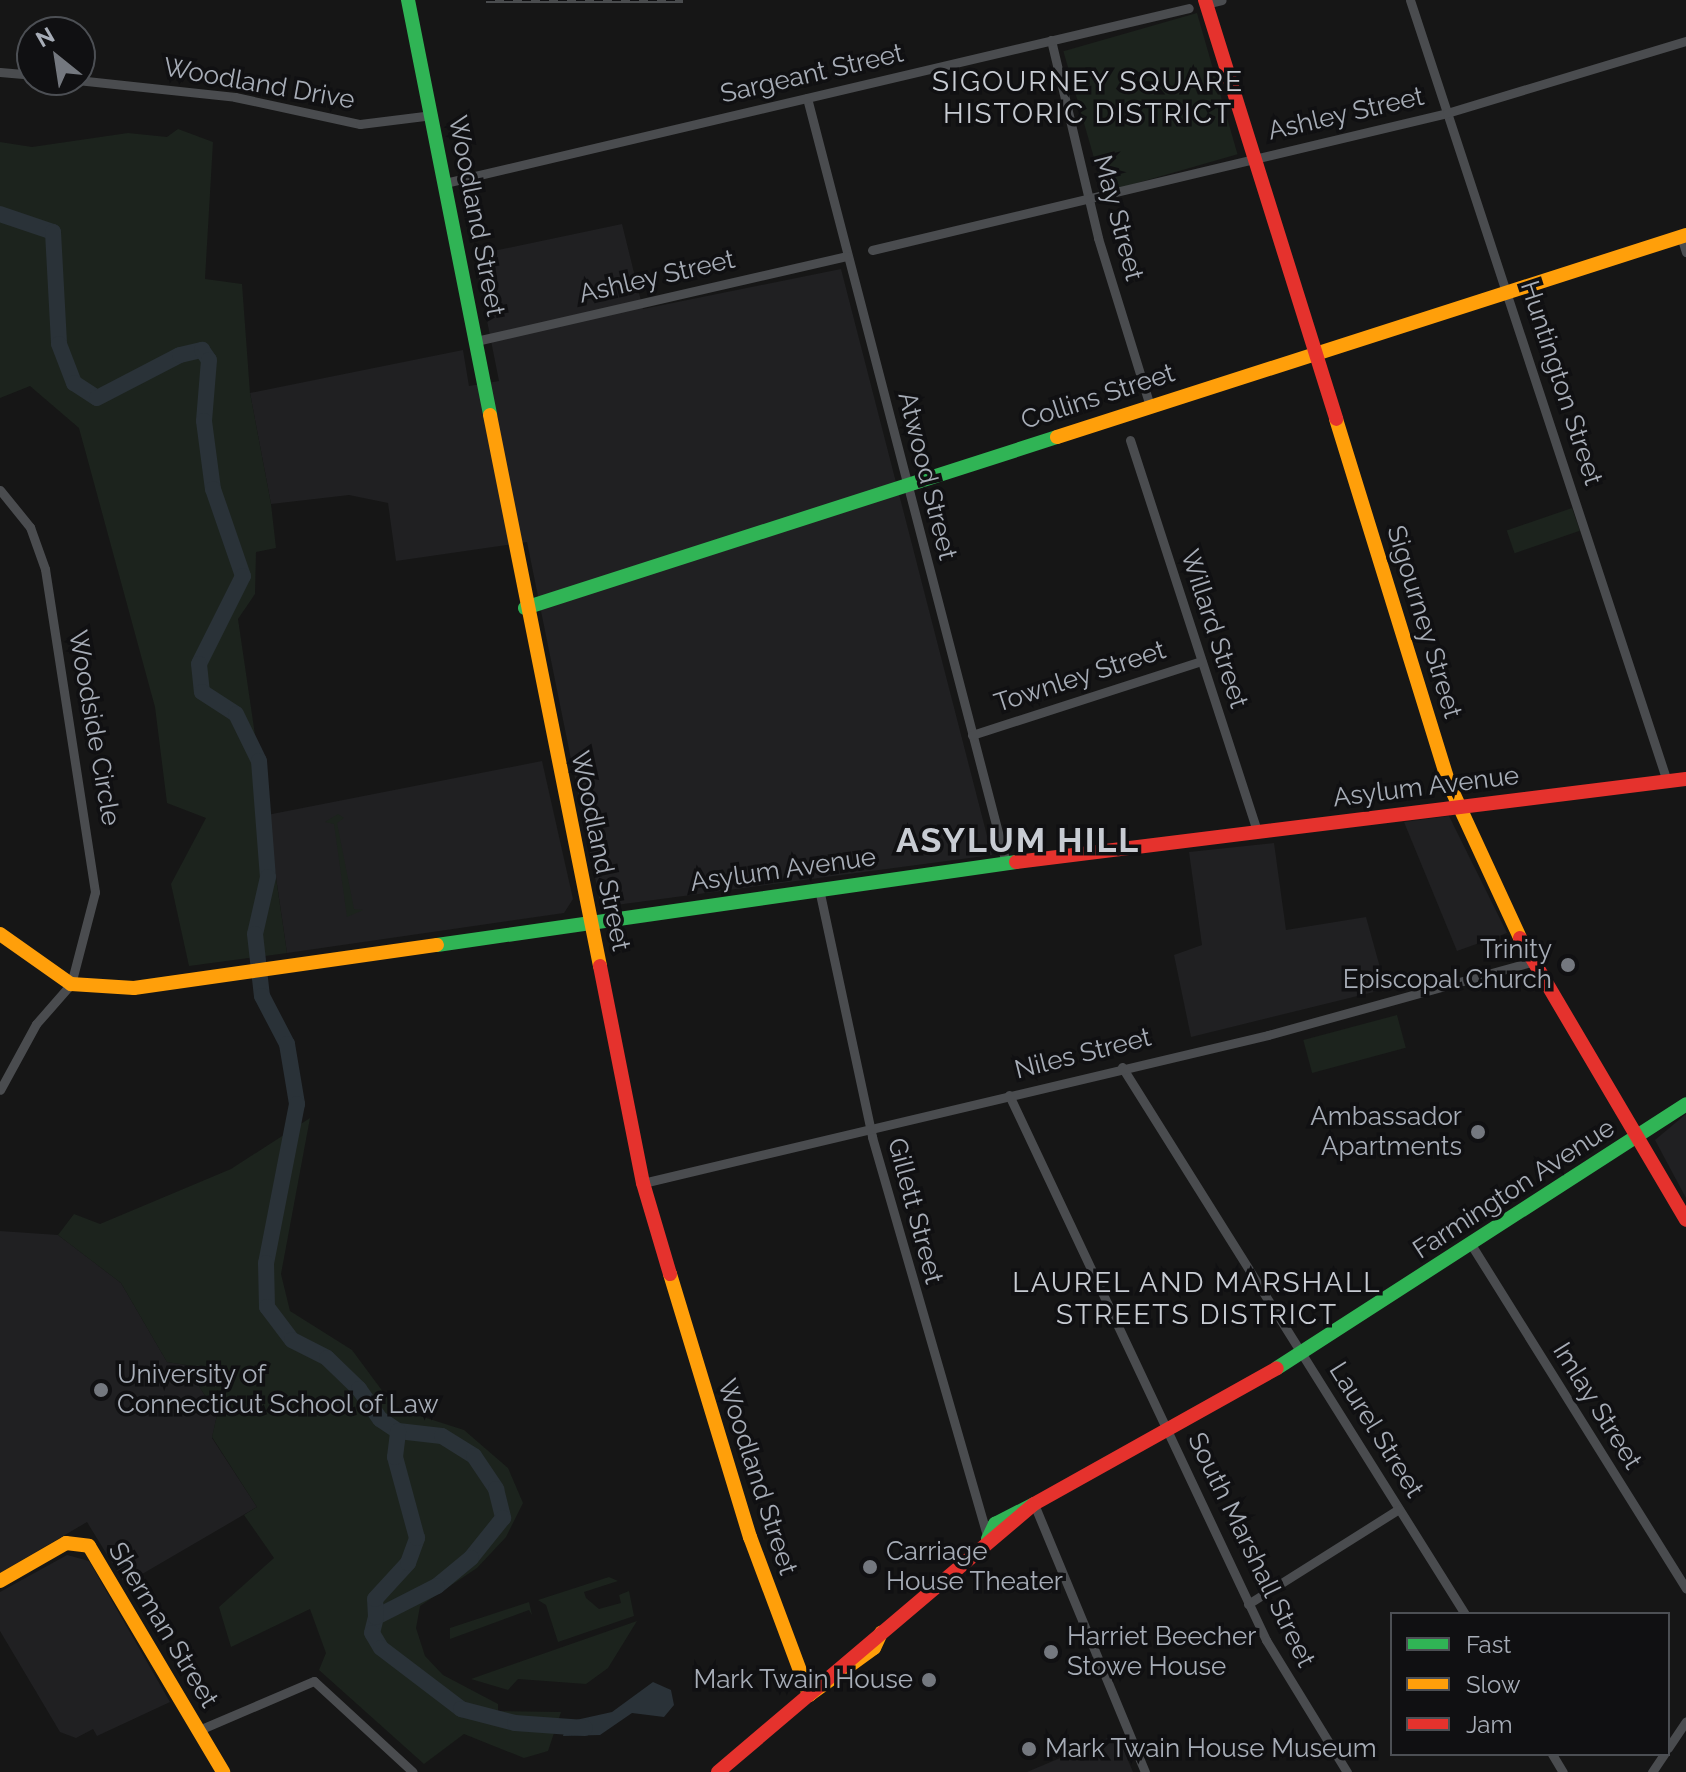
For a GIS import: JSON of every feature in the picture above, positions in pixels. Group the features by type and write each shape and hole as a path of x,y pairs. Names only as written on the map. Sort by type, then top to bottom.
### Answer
{"main road":[{"name":"Woodland Street","path":"408,0 525,608 643,1183 750,1537 809,1695"},
{"name":"Sigourney Street","path":"1206,2 1458,807 1532,962 1686,1220"},
{"name":"Collins Street","path":"525,608 1683,236"},
{"name":"Asylum Avenue","path":"71,984 134,988 1006,863 1686,779"},
{"path":"0,934 71,984"},
{"name":"Farmington Avenue","path":"718,1772 809,1695 874,1648 881,1633 988,1539 995,1524 1302,1354 1686,1104"},
{"name":"Sherman Street","path":"0,1581 66,1543 89,1546 223,1772"}],"street":[{"path":"1206,2 1222,0"},
{"name":"Huntington Street","path":"1410,0 1667,781"},
{"name":"Sargeant Street","path":"445,183 1189,8"},
{"name":"May Street","path":"1051,40 1089,198 1150,406"},
{"name":"Ashley Street","path":"872,250 1447,113 1686,41"},
{"name":"Woodland Drive","path":"96,82 235,97 360,124 432,115"},
{"name":"Atwood Street","path":"807,98 1006,863"},
{"path":"1683,236 1686,252"},
{"name":"Ashley Street","path":"476,341 847,256"},
{"name":"Willard Street","path":"1130,440 1257,832"},
{"name":"Woodside Circle","path":"0,490 30,527 45,569 90,832 93,913 71,984"},
{"name":"Townley Street","path":"972,735 1201,661"},
{"name":"Gillett Street","path":"819,889 870,1128 988,1539"},
{"name":"Niles Street","path":"643,1183 1122,1067 1532,962"},
{"path":"0,1090 36,1024 71,984"},
{"name":"Laurel Street","path":"1122,1067 1464,1612"},
{"name":"South Marshall Street","path":"1009,1095 1248,1604 1347,1772"},
{"name":"Imlay Street","path":"1472,1246 1686,1589"},
{"path":"1034,1504 1145,1772"},
{"path":"1248,1604 1399,1509"},
{"path":"199,1730 314,1681 413,1772"},
{"path":"1670,1745 1686,1721"}],"shaded area":[{"path":"1197,13 1238,154 1104,193 1063,51"},
{"path":"178,129 213,142 205,279 242,284 250,393 276,548 256,552 255,594 238,619 287,953 189,966 171,884 206,818 167,803 155,707 79,428 30,386 0,398 0,142 32,147 128,133 167,137"},
{"path":"622,224 643,309 841,269 992,855 601,907 527,542 396,561 388,503 349,495 271,504 250,393 463,350 469,386 499,381 474,255"},
{"path":"1572,508 1580,531 1515,553 1507,530"},
{"path":"542,761 573,899 564,913 287,953 267,815"},
{"path":"338,814 344,818 337,823 354,909 363,910 347,917 334,824 325,822"},
{"path":"1449,816 1507,933 1457,951 1404,822"},
{"path":"1274,843 1286,930 1366,917 1386,989 1191,1037 1174,955 1202,945 1189,852"},
{"path":"1397,1015 1406,1048 1312,1073 1303,1040"},
{"path":"1686,1114 1686,1198 1655,1140"},
{"path":"310,1118 281,1274 290,1311 352,1350 395,1408 464,1430 508,1468 523,1503 506,1537 477,1568 420,1606 416,1628 425,1656 443,1675 498,1704 498,1711 561,1712 548,1751 524,1758 464,1734 424,1764 319,1670 326,1653 310,1609 231,1647 219,1607 274,1558 244,1515 257,1507 212,1437 217,1415 186,1365 167,1362 121,1283 58,1235 74,1214 100,1224 231,1169"},
{"name":"University of Connecticut School of Law","path":"0,1231 58,1235 121,1283 167,1362 186,1365 217,1415 212,1438 257,1507 125,1584 87,1522 0,1573"},
{"path":"67,1555 89,1561 170,1702 97,1736 93,1729 76,1738 60,1732 0,1631 0,1592"},
{"path":"609,1577 618,1581 584,1592 586,1598 599,1609 621,1603 619,1595 629,1591 634,1616 558,1642 546,1605 538,1600"},
{"path":"529,1602 532,1615 529,1610 450,1639 450,1628"},
{"path":"637,1621 608,1668 586,1684 518,1679 508,1690 471,1679"},
{"path":"653,1682 671,1690 674,1705 664,1717 632,1713 600,1735 563,1736 567,1722 612,1712"},
{"path":"1117,1734 1133,1772 1027,1772"}],"waterway":[{"path":"0,214 53,232 59,344 74,383 97,398 180,355 202,350 209,360 204,421 213,489 243,576 199,664 202,692 236,714 259,761 268,877 255,934 262,996 287,1044 297,1104 266,1263 267,1307 292,1340 327,1358 359,1389 380,1419 398,1431 442,1436 474,1456 496,1489 503,1518 471,1558 437,1586 376,1617 372,1633 381,1648 461,1709 515,1723 585,1728"},
{"path":"376,1617 375,1599 408,1563 417,1538 395,1457 398,1431"}],"railway":[{"path":"486,0 683,0"}],"traffic: fast":[{"path":"408,0 490,415"},
{"path":"525,608 1057,437"},
{"path":"437,945 1016,862"},
{"path":"1277,1368 1686,1104"},
{"path":"988,1539 995,1524 1034,1504"}],"traffic: slow":[{"path":"1057,437 1686,235"},
{"path":"490,415 600,966"},
{"path":"1336,419 1449,784 1520,938"},
{"path":"0,934 71,984 134,988 437,945"},
{"path":"670,1274 750,1537 809,1695"},
{"path":"0,1581 66,1543 89,1546 223,1772"},
{"path":"809,1695 874,1648 881,1633"}],"traffic: jam":[{"path":"1205,0 1336,419"},
{"path":"1016,862 1686,779"},
{"path":"1520,938 1686,1220"},
{"path":"600,966 643,1183 670,1274"},
{"path":"718,1772 1034,1504 1277,1368"}],"place":[{"name":"Trinity Episcopal Church","path":"1568,965"},
{"name":"Ambassador Apartments","path":"1478,1132"},
{"name":"University of Connecticut School of Law","path":"101,1390"},
{"name":"Carriage House Theater","path":"870,1567"},
{"name":"Harriet Beecher Stowe House","path":"1051,1652"},
{"name":"Mark Twain House","path":"929,1680"},
{"name":"Mark Twain House Museum","path":"1029,1749"}],"district":[{"name":"SIGOURNEY SQUARE HISTORIC DISTRICT","path":"1088,98"},
{"name":"ASYLUM HILL","path":"1018,841"},
{"name":"LAUREL AND MARSHALL STREETS DISTRICT","path":"1197,1299"}]}
